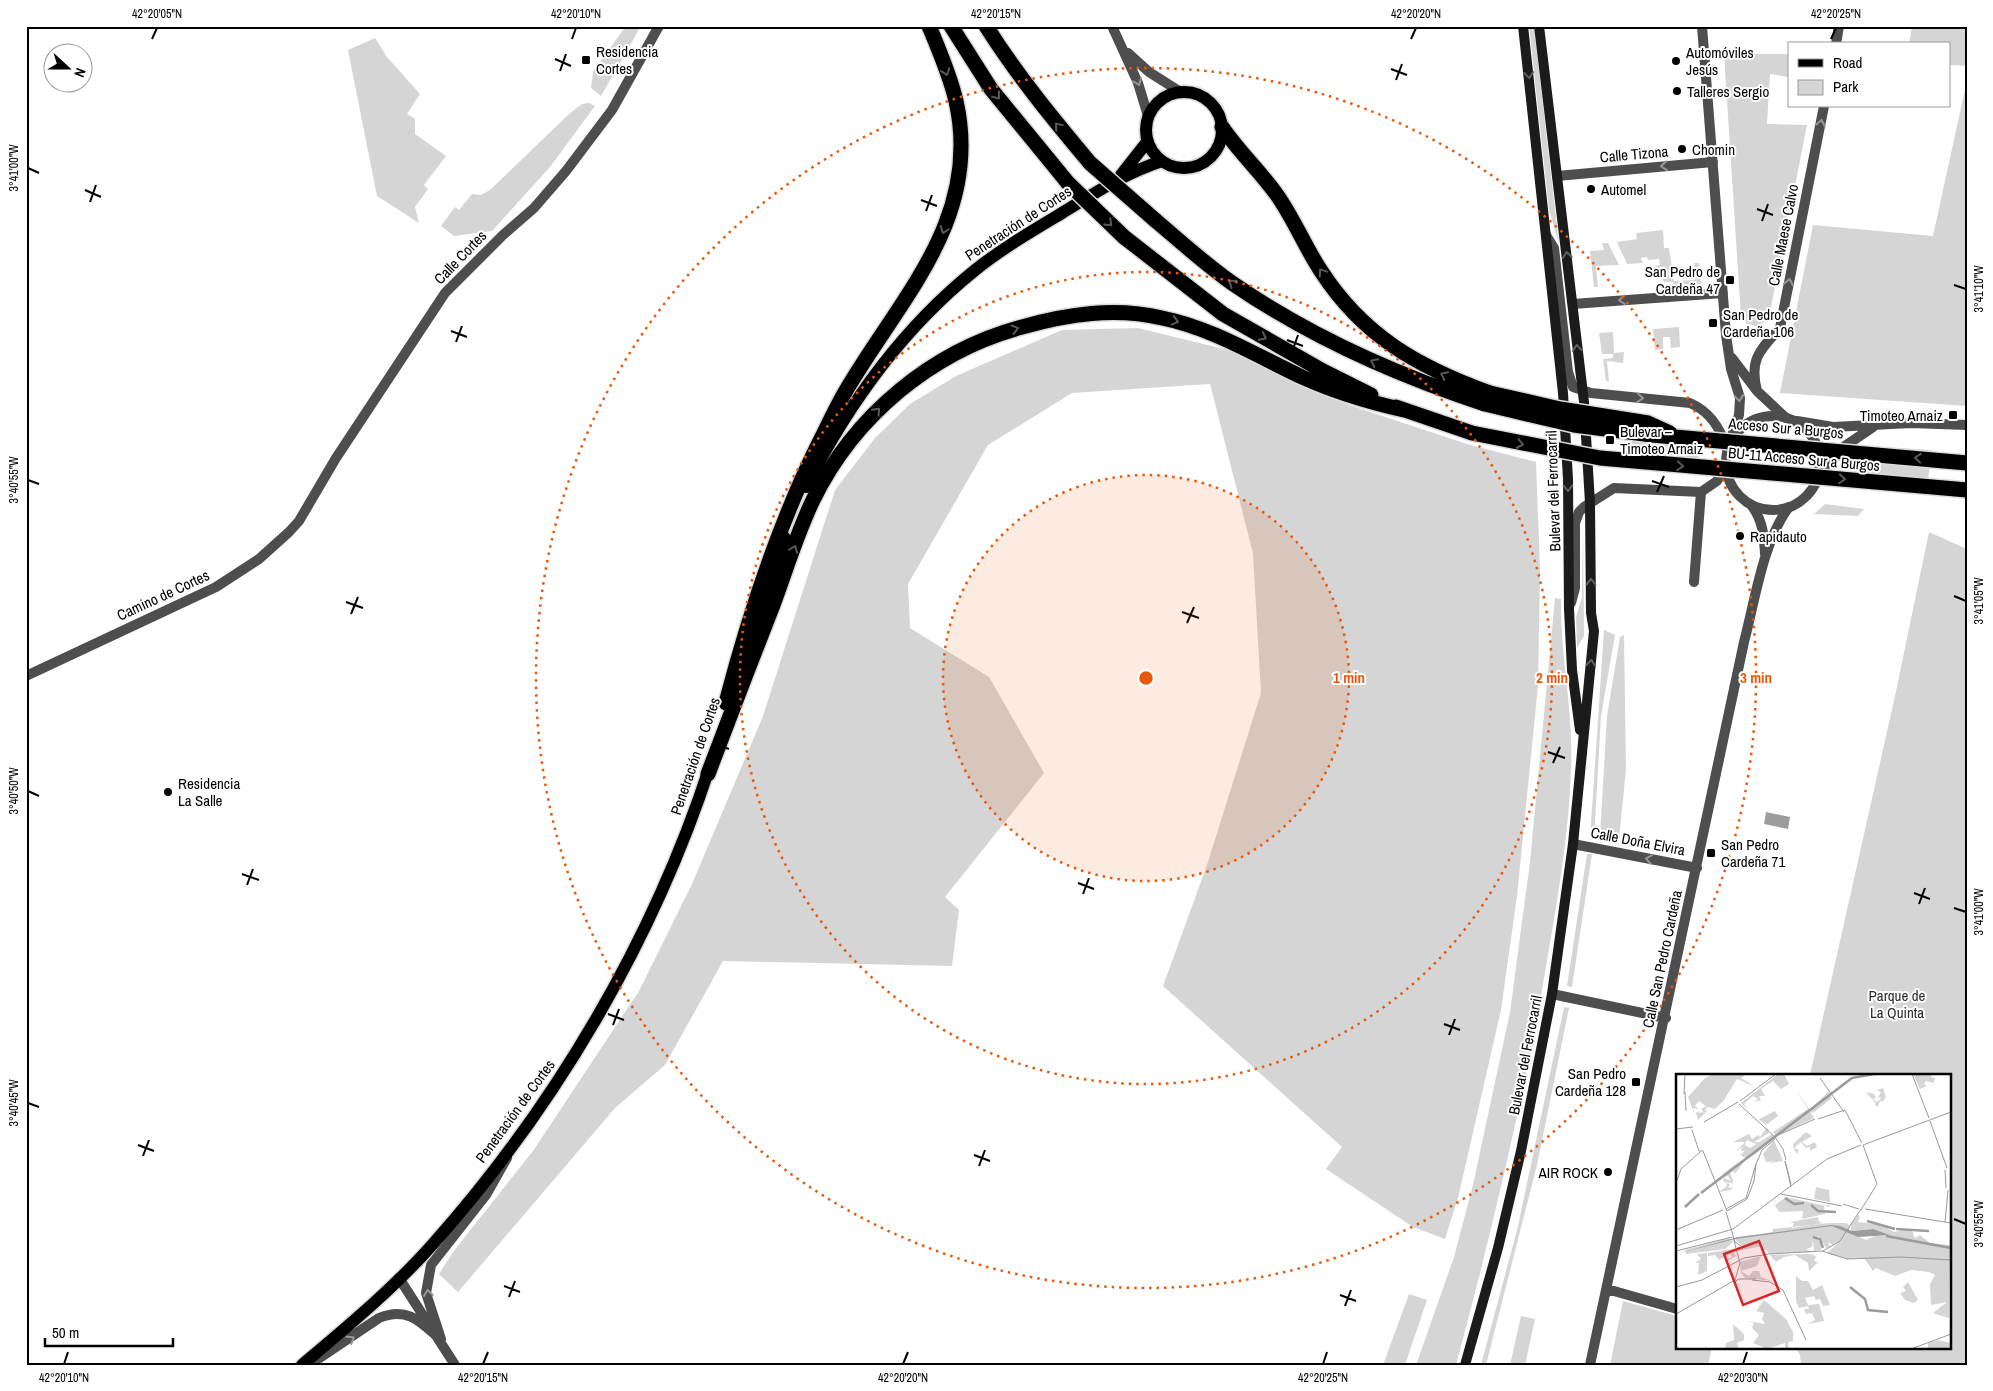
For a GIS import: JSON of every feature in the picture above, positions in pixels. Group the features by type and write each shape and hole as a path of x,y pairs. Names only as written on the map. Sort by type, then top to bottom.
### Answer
{"highway":[{"path":"708,774 747,622 787,509 844,394 907,300 938,245 957,191 960,169 960,135 956,102 929,26"},
{"name":"BU-11 Acceso Sur a Burgos","path":"951,26 991,89 1068,183 1124,238 1195,294 1239,324 1357,389 1404,410 1472,433 1540,448 1600,458 1967,490"},
{"path":"986,26 1002,52 1050,115 1090,163 1155,220 1231,282 1274,310 1383,367 1487,398"},
{"path":"1222,128 1278,196 1320,271 1344,303 1365,326 1398,349 1487,398"},
{"path":"708,774 813,500 839,455 886,401 915,378 959,350 1007,331 1054,318 1086,313 1137,313 1190,325 1327,388 1351,397 1404,410"},
{"name":"Acceso Sur a Burgos","path":"1487,398 1648,423 1678,436 1967,463"}],"main road":[{"name":"Bulevar del Ferrocarril","path":"1523,26 1567,439 1569,609 1572,670 1582,746"},
{"name":"Bulevar del Ferrocarril","path":"1465,1365 1498,1248 1521,1151 1552,994 1573,844 1594,631 1591,613 1590,504 1582,392 1539,26"},
{"path":"1179,92 1191,92 1203,96 1213,104 1220,115 1222,128 1221,140 1208,160 1197,166 1185,168 1173,167 1162,161 1147,142 1145,129 1148,116 1160,99 1179,92"},
{"name":"Penetración de Cortes","path":"1119,178 1147,142"},
{"name":"Penetración de Cortes","path":"302,1365 355,1320 432,1246 513,1145 587,1034 633,949 677,856 708,774 799,501 849,410 906,333 973,272 1008,246 1119,178 1162,161"}],"street":[{"name":"Calle Cortes","path":"299,522 351,434 445,293 502,235 534,208 566,171 612,110 658,26"},
{"path":"1112,26 1145,100 1148,116"},
{"path":"1569,609 1575,588 1575,523 1579,512 1614,488 1701,492 1717,481 1725,464 1739,415 1740,398 1729,353 1723,293 1702,26"},
{"path":"1836,42 1839,26"},
{"path":"1124,50 1149,72 1179,92"},
{"name":"Calle Maese Calvo","path":"1757,390 1753,366 1762,347 1780,328 1824,108"},
{"name":"Calle Tizona","path":"1557,176 1713,162"},
{"name":"Bulevar del Ferrocarril","path":"1546,235 1554,248 1568,372 1573,387 1582,392"},
{"path":"1573,304 1723,293"},
{"path":"1729,353 1757,390 1814,438 1819,448 1821,470"},
{"path":"1582,392 1690,403 1699,407 1714,421 1729,446"},
{"path":"1729,446 1742,428 1754,420 1769,417 1833,427 1911,423 1967,425"},
{"path":"1725,464 1728,479 1734,492 1752,506 1774,510 1789,507 1807,495 1821,470 1845,446 1877,425"},
{"path":"1694,582 1701,492"},
{"name":"Calle San Pedro Cardeña","path":"1752,506 1759,516 1763,529 1766,560"},
{"name":"Calle San Pedro Cardeña","path":"1590,1365 1666,1018 1744,642 1766,560 1778,526 1789,507"},
{"name":"Camino de Cortes","path":"26,676 216,587 259,559 299,522"},
{"name":"Calle Doña Elvira","path":"1573,844 1696,868"},
{"path":"1552,994 1666,1018"},
{"path":"441,1340 426,1293 431,1265 486,1195 500,1173 513,1145"},
{"path":"399,1278 441,1340 455,1365"},
{"path":"1607,1289 1676,1309"},
{"path":"310,1365 380,1318 390,1314 403,1314 419,1320 441,1340"}],"green space":[{"path":"626,26 641,26 601,96 591,88 593,72"},
{"path":"1529,26 1534,26 1559,244 1549,210"},
{"path":"1912,26 1967,26 1967,66 1950,65 1950,42 1909,42"},
{"path":"375,38 387,57 420,94 407,114 415,119 415,134 446,156 424,185 428,189 415,207 419,223 377,196 348,50"},
{"path":"1724,54 1788,54 1788,77 1770,74 1767,124 1807,125 1770,312 1764,322 1756,326 1747,324 1741,317"},
{"path":"1967,80 1967,406 1780,393 1813,225 1933,236"},
{"path":"589,103 595,106 550,167 492,231 454,236 441,226 455,207 459,210 472,194 481,195 490,190 569,114 582,104"},
{"path":"1663,230 1664,248 1669,248 1674,281 1695,280 1694,263 1699,263 1701,284 1674,286 1673,282 1664,282 1655,266 1660,265 1659,259 1648,260 1647,257 1641,258 1643,263 1627,264 1617,242 1637,239 1636,233"},
{"path":"1602,243 1608,243 1619,265 1596,266 1598,287 1594,287 1590,251 1604,250"},
{"path":"1679,327 1680,347 1671,348 1670,337 1663,337 1663,349 1655,350 1653,329"},
{"path":"1138,328 1232,351 1349,405 1467,444 1536,462 1540,570 1538,686 1517,896 1501,1010 1458,1198 1445,1239 1413,1227 1326,1169 1342,1147 1163,986 1207,865 1261,693 1253,553 1210,384 1072,393 988,445 908,584 910,628 989,677 1044,773 945,897 959,910 952,966 723,961 665,1065 615,1108 458,1292 439,1274 453,1252 533,1151 639,991 692,884 763,716 835,490 875,438 910,404 956,376 1062,330"},
{"path":"1613,332 1614,353 1624,352 1623,363 1607,361 1609,381 1606,381 1603,359 1613,358 1613,354 1602,354 1599,333"},
{"path":"1634,425 1701,431 1697,474 1629,467"},
{"path":"1886,449 1932,450 1926,494 1859,488 1862,460"},
{"path":"1825,504 1864,509 1858,516 1814,514"},
{"path":"1583,527 1584,636 1577,648 1576,617 1582,597"},
{"name":"Parque de La Quinta","path":"1929,532 1967,549 1967,1365 1801,1365 1800,1355 1796,1348 1950,1348 1950,1074 1810,1074 1895,696"},
{"path":"1555,598 1561,599 1561,620 1571,727 1571,770 1563,860 1540,1001 1508,1158 1456,1365 1416,1365 1454,1257 1473,1185 1510,1012 1530,862"},
{"path":"1604,630 1615,635 1601,716 1594,840 1590,839"},
{"path":"1624,635 1626,769 1619,839 1600,836 1607,716 1620,637"},
{"path":"1587,854 1592,854 1572,987 1567,986"},
{"path":"1564,1007 1569,1008 1537,1165 1486,1365 1481,1365 1518,1226"},
{"path":"1409,1294 1427,1300 1405,1365 1383,1365"},
{"path":"1623,1301 1676,1316 1676,1348 1712,1348 1708,1365 1610,1365"},
{"path":"1521,1316 1535,1319 1525,1365 1510,1365"}],"shaded area":[{"path":"1766,812 1790,817 1788,829 1764,824"}],"place":[{"name":"Residencia Cortes","path":"586,60"},
{"name":"Automóviles Jesús","path":"1676,61"},
{"name":"Talleres Sergio","path":"1677,91"},
{"name":"Chomin","path":"1682,149"},
{"name":"Automel","path":"1591,189"},
{"name":"San Pedro de Cardeña 47","path":"1730,280"},
{"name":"San Pedro de Cardeña 106","path":"1713,323"},
{"name":"Timoteo Arnaiz","path":"1953,415"},
{"name":"Bulevar – Timoteo Arnaiz","path":"1610,440"},
{"name":"Rapidauto","path":"1740,536"},
{"name":"Residencia La Salle","path":"168,792"},
{"name":"San Pedro Cardeña 71","path":"1711,853"},
{"name":"San Pedro Cardeña 128","path":"1636,1082"},
{"name":"AIR ROCK","path":"1608,1172"}]}
